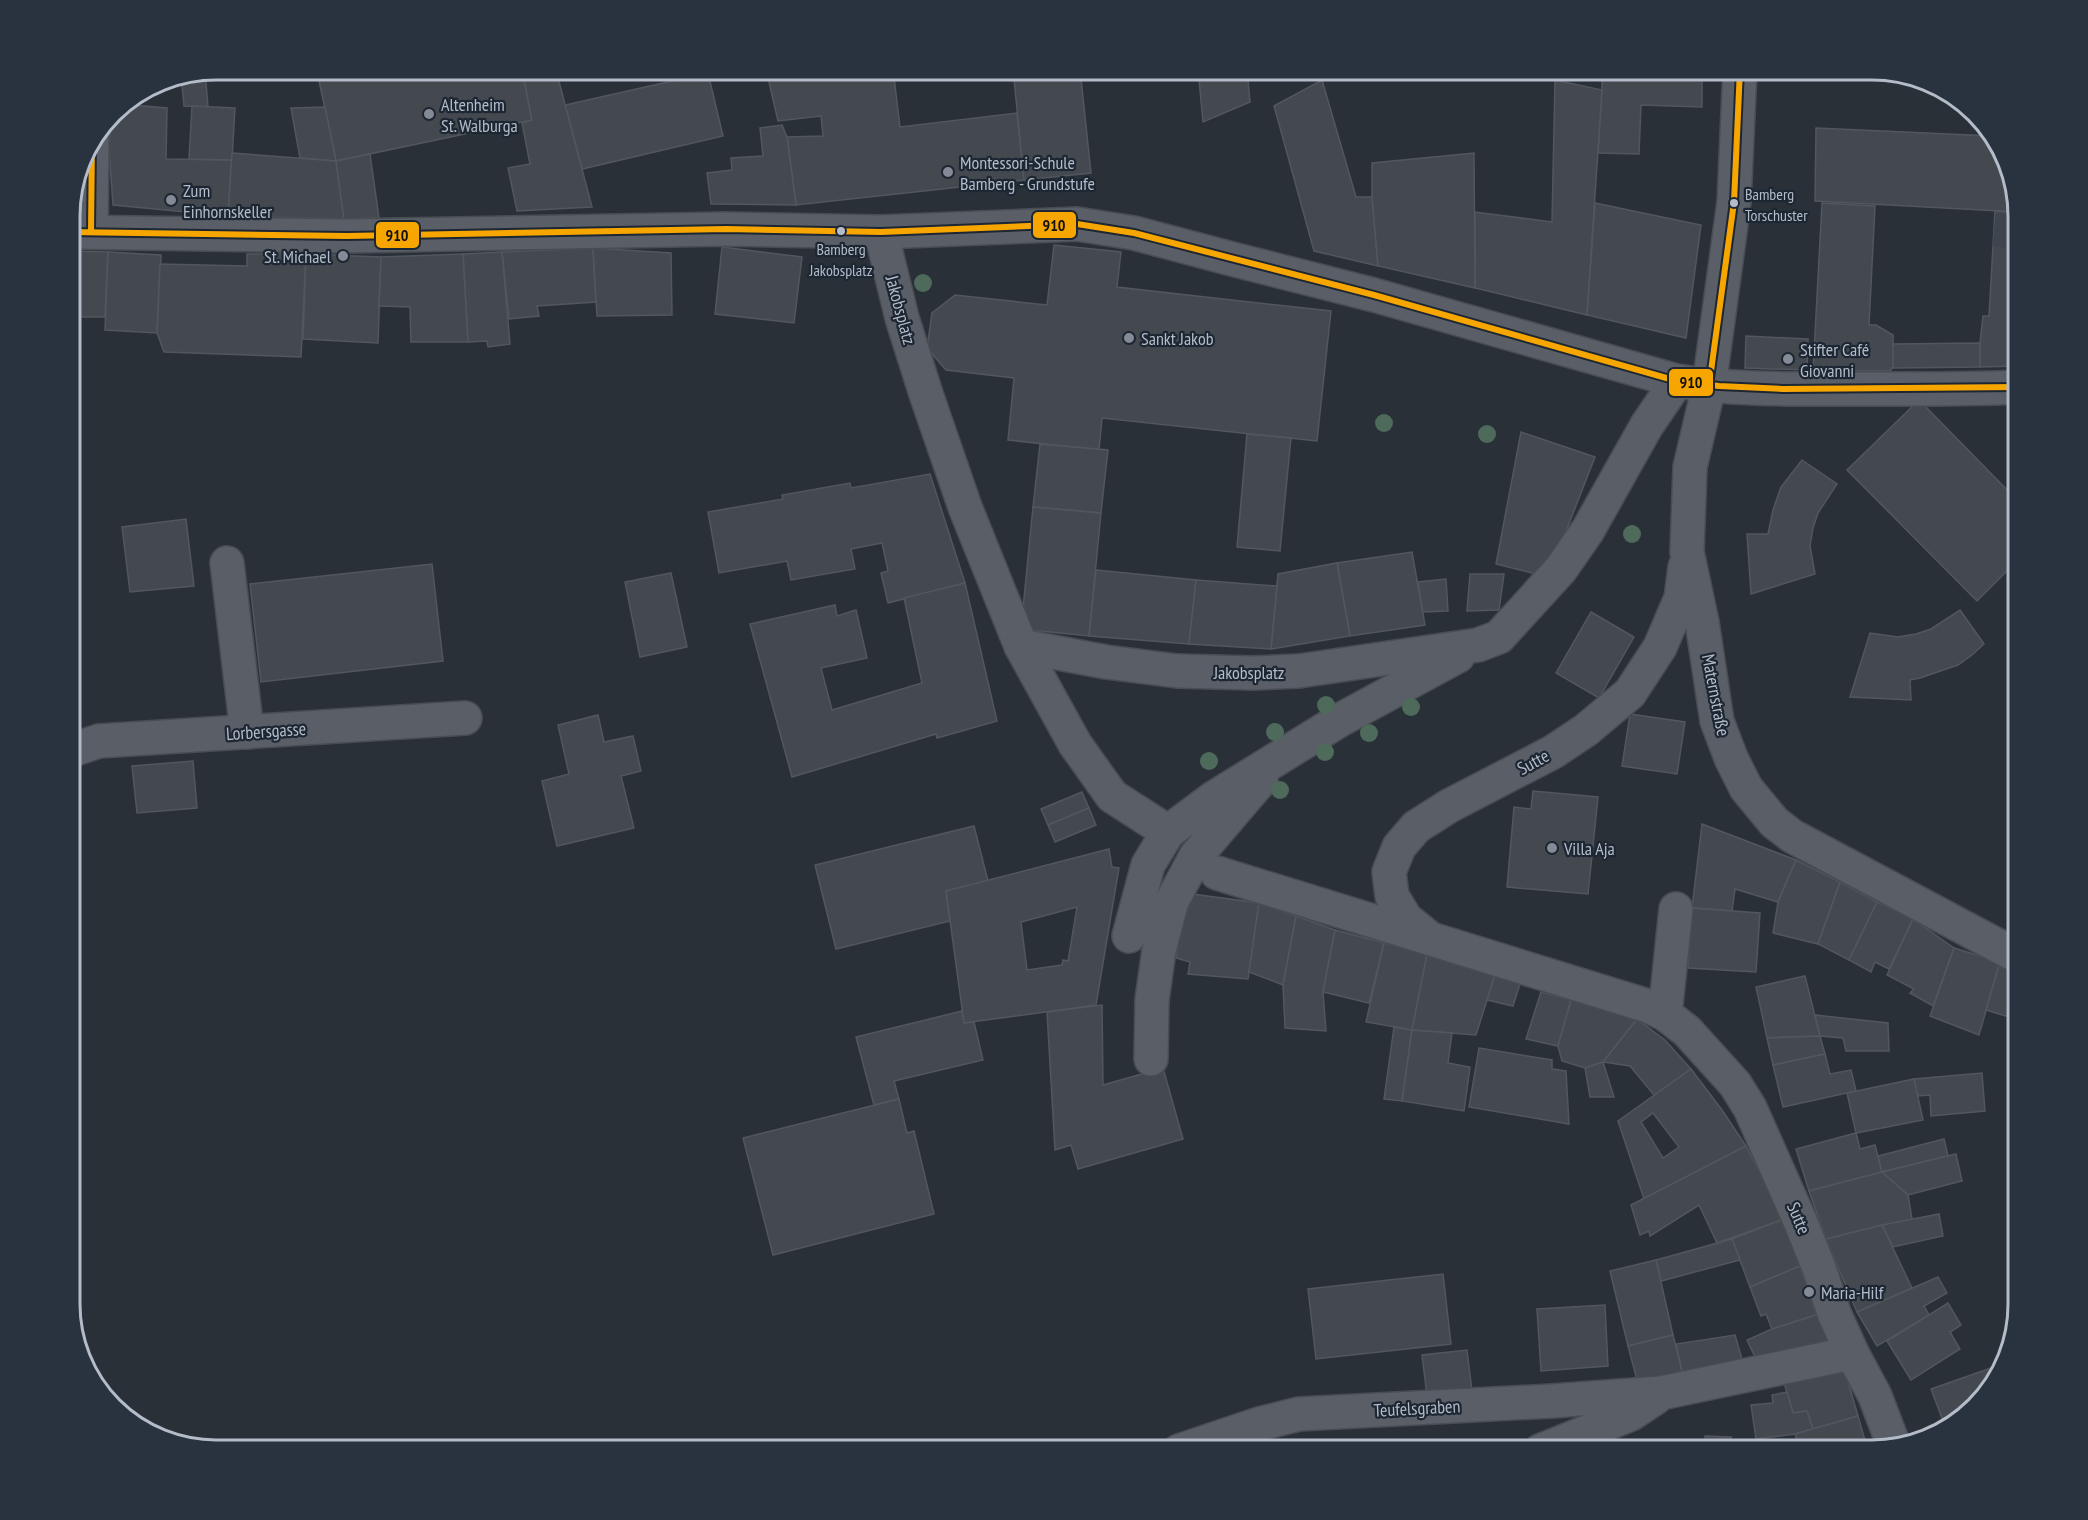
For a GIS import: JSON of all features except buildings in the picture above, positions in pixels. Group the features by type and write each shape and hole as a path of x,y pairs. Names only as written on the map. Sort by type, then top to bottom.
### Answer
{"street":[{"name":"Maternstraße","path":"1740,80 1734,202 1709,386 1690,467 1687,552 1702,622 1718,721 1731,758 1746,788 1774,822 1792,836 2008,951"},
{"path":"88,169 80,232 347,236 726,229 881,232 1077,224 1134,232 1374,294 1677,381 1709,386 1837,389 2008,387"},
{"name":"Jakobsplatz","path":"881,232 902,318 964,507 1021,646 1075,744 1112,796 1168,832"},
{"name":"Jakobsplatz","path":"1129,936 1148,865 1168,832 1215,797 1340,720 1478,645 1499,637 1561,569 1588,530 1647,425 1677,381"},
{"name":"Sutte","path":"1434,941 1406,920 1392,896 1389,872 1399,848 1416,827 1449,806 1553,752 1586,730 1630,693 1660,647 1681,598 1687,552"},
{"path":"227,563 247,732"},
{"name":"Jakobsplatz","path":"1021,646 1107,662 1177,671 1253,674 1299,671 1478,645"},
{"name":"Lorbersgasse","path":"80,747 99,741 465,718"},
{"name":"Jakobsplatz","path":"1151,1059 1152,1000 1159,950 1172,901 1196,856 1280,758"},
{"name":"Sutte","path":"1217,873 1647,1005 1665,1014 1688,1031 1735,1084 1750,1108 1801,1222 1834,1313 1875,1396 1891,1439"},
{"path":"1665,1014 1676,909"},
{"name":"Teufelsgraben","path":"1212,1440 1259,1424 1299,1414 1661,1393 1852,1353"},
{"name":"Teufelsgraben","path":"1567,1440 1631,1414 1661,1393"}],"tunnel":[{"path":"1994,230 2008,231"}],"transit line":[{"name":"910","path":"1709,386 1734,202 1740,80"},
{"name":"910","path":"91,232 92,160"},
{"name":"910","path":"80,232 347,236 726,229 881,232 1077,224 1134,233 1374,295 1677,381 1719,386 1783,389 2008,387"}],"place":[{"name":"Altenheim St. Walburga","path":"429,114"},
{"name":"Montessori-Schule Bamberg - Grundstufe","path":"948,172"},
{"name":"Zum Einhornskeller","path":"171,200"},
{"name":"Bamberg Torschuster","path":"1734,203"},
{"name":"Bamberg Jakobsplatz","path":"841,231"},
{"name":"St. Michael","path":"343,256"},
{"name":"Sankt Jakob","path":"1129,338"},
{"name":"Stifter Café Giovanni","path":"1788,359"},
{"name":"Villa Aja","path":"1552,848"},
{"name":"Maria-Hilf","path":"1809,1292"}]}
